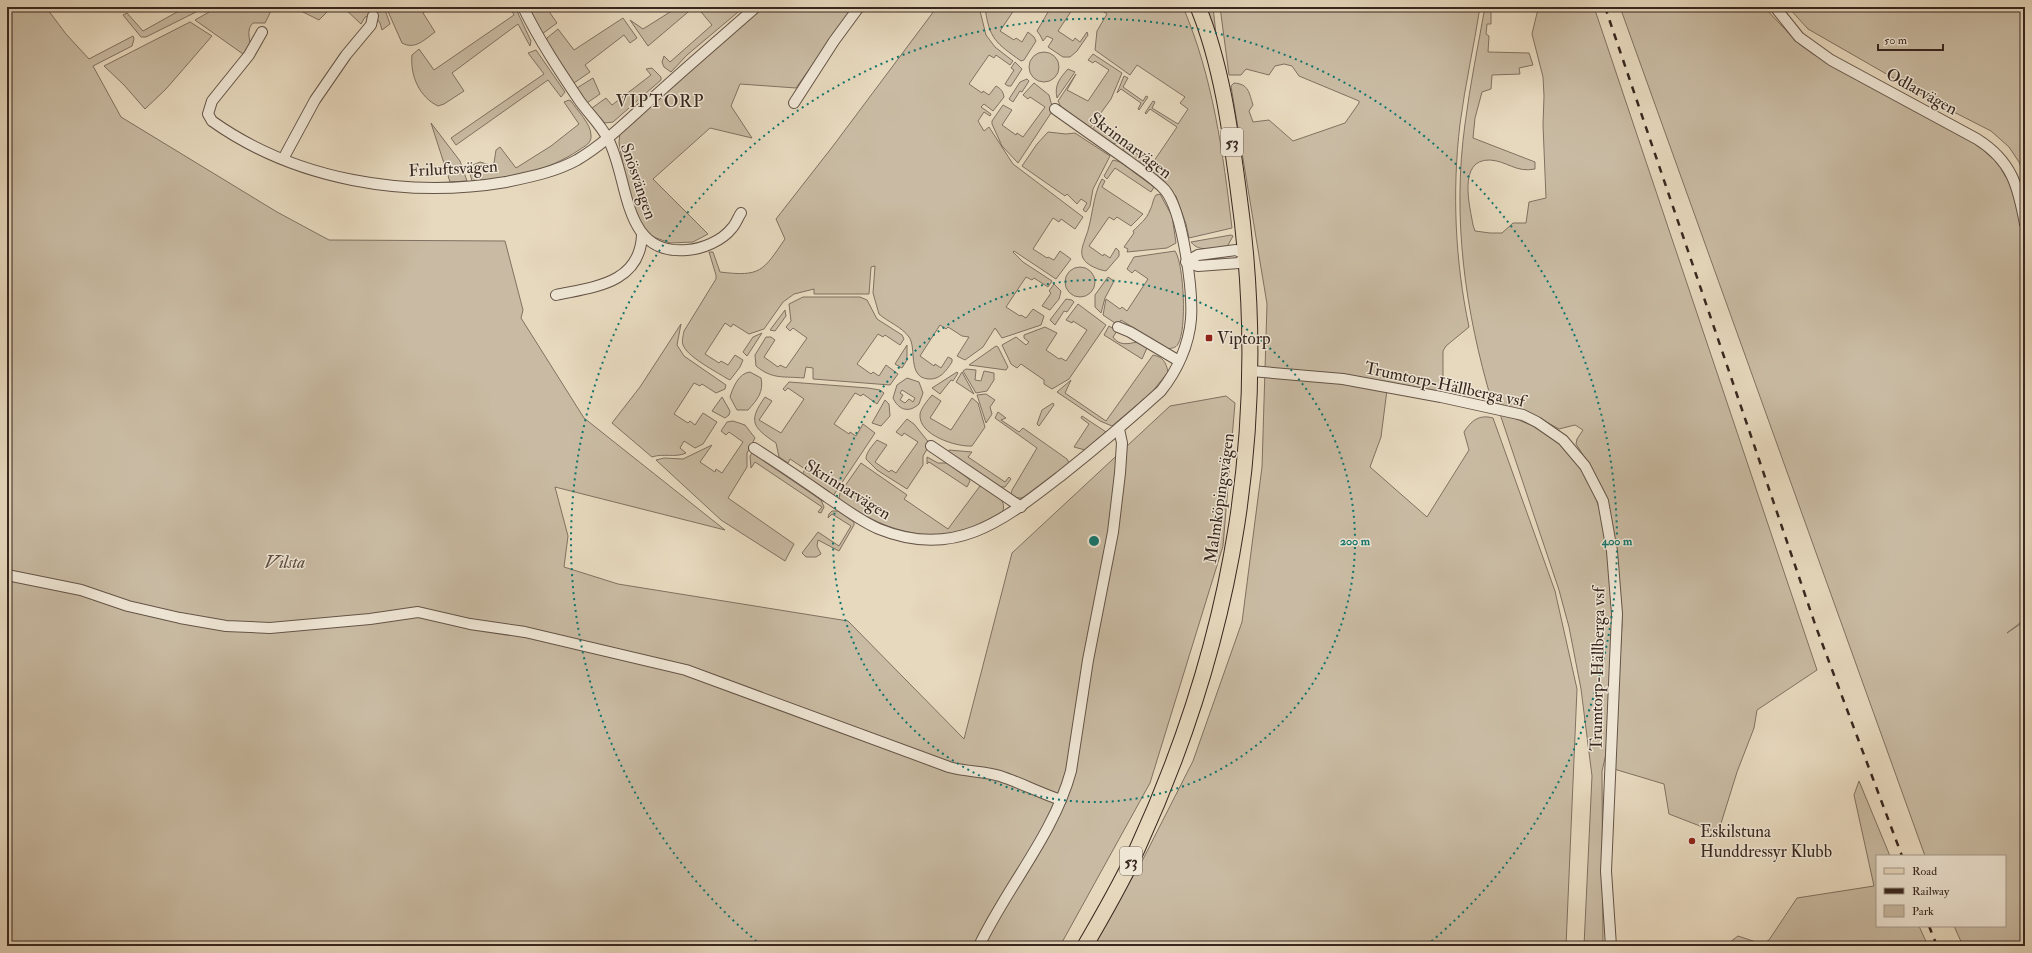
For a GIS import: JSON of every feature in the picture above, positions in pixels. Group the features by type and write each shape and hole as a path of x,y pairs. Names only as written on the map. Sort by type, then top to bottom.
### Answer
{"main road":[{"name":"Malmköpingsvägen","path":"1192,7 1205,31"},
{"name":"Malmköpingsvägen","path":"1085,946 1112,898 1141,841 1170,773 1205,672 1224,596 1238,521 1248,429 1251,371 1250,308 1246,255 1241,207 1226,109 1198,7"}],"street":[{"name":"Snösvängen","path":"523,7 534,30 552,58 608,138 618,162 628,205 642,235 664,248 678,251 691,250 715,242 725,235 733,228 741,212"},
{"name":"Friluftsvägen","path":"262,32 249,55 212,101 208,114 212,121 220,127 283,159 321,172 367,183 418,188 453,188 495,183 551,171 576,160 608,138 756,7"},
{"path":"794,103 834,41 859,7"},
{"name":"Odlarvägen","path":"1775,7 1799,36 1831,60 1987,145 2004,161 2010,171 2019,194 2025,224"},
{"path":"283,159 315,100 370,25 373,16"},
{"name":"Skrinnarvägen","path":"754,448 863,521 890,533 906,537 940,540 979,531 999,521 1021,507 1119,429 1161,391 1170,380 1180,361 1191,319 1186,262 1181,228 1172,202 1165,191 1146,174 1055,109"},
{"path":"556,295 604,285 616,280 632,265 642,244 642,235"},
{"path":"1186,262 1198,266 1239,263 1246,255"},
{"path":"1118,327 1130,332 1180,361"},
{"name":"Trumtorp-Hällberga vsf","path":"1251,371 1343,379 1448,399 1523,416 1541,424 1563,440 1589,473 1604,507 1612,552 1617,614 1606,871 1611,946"},
{"path":"979,946 992,919 1061,800 1071,771 1088,660 1113,532 1122,443 1119,429"},
{"path":"931,446 1021,507"},
{"path":"7,574 81,590 128,606 180,618 226,626 270,628 370,619 418,612 470,624 525,632 686,670 949,767 961,771 1000,776 1061,800"}],"green space":[{"name":"Vilsta","path":"7,7 50,7 48,10 66,34 89,59 133,36 134,39 132,46 93,66 121,117 277,212 329,240 505,241 523,310 521,318 584,418 725,530 555,487 568,536 564,567 618,584 848,621 964,739 1012,553 1170,406 1226,396 1235,403 1223,546 1150,783 1060,946 7,946"},
{"path":"186,7 206,7 146,37 141,37 123,15 127,13 143,31"},
{"path":"218,7 273,7 265,23 253,23 251,25 249,32 250,44 243,54 195,20"},
{"path":"293,7 332,7 319,20"},
{"path":"343,7 376,7 372,15 365,17 361,24"},
{"path":"379,7 384,7 390,24 382,30 380,23 375,16"},
{"path":"386,7 401,7 404,11 410,7 431,7 423,13 435,32 415,45 407,45 402,43"},
{"path":"510,7 515,7 531,41 530,46 518,24 452,73 464,91 444,104 438,106 431,102 421,91 414,78 412,55 419,49 434,70 514,15"},
{"path":"529,7 546,7 557,23 542,34"},
{"path":"678,7 694,7 648,46 630,20 643,29"},
{"path":"697,7 744,7 687,55 671,72 664,67 662,62 664,56 670,62 712,25"},
{"path":"761,7 853,7 796,88 740,84 731,106 752,138 710,128 653,179 708,234 693,242 670,243 648,235 631,207 619,143 620,132"},
{"path":"937,7 979,7 986,35 995,47 1013,61 1010,65 996,55 994,58 989,55 969,84 982,93 983,91 989,95 996,86 1002,90 1004,95 993,111 984,104 981,107 991,114 990,116 984,112 978,121 984,131 989,127 1013,164 1083,217 1075,229 1061,219 1059,222 1053,218 1033,249 1047,258 1048,257 1054,260 1060,251 1071,259 1056,279 1014,251 1013,252 1023,262 1052,281 1048,287 1034,278 1032,280 1026,277 1006,307 1026,318 1033,309 1044,316 1041,325 1002,338 995,328 983,347 965,360 957,356 969,337 962,336 948,327 946,329 940,325 920,356 934,366 935,364 941,368 948,357 952,359 952,362 945,372 936,378 928,379 921,377 915,368 909,337 903,330 879,314 873,293 875,266 871,267 869,294 814,294 814,289 794,294 783,302 764,329 749,334 733,324 731,327 725,323 705,354 719,363 721,361 728,365 735,355 743,360 740,367 730,380 703,364 687,351 684,347 682,339 684,331 716,279 709,252 713,252 720,272 753,272 766,265 785,239 776,219 833,146"},
{"path":"985,7 1016,7 1000,31 1014,40 1016,38 1022,42 1028,32 1034,37 1036,41 1024,60 1021,61 995,39 989,26"},
{"path":"1039,7 1074,7 1058,31 1073,41 1075,38 1080,42 1087,32 1088,35 1077,51 1070,57 1063,57 1048,47 1053,39 1047,36 1043,41 1037,31 1048,12"},
{"path":"1096,7 1183,7 1202,61 1209,88 1225,172 1232,228 1189,238 1186,224 1176,196 1149,170 1124,152 1123,148 1125,141 1128,142 1125,146 1152,164 1177,127 1150,109 1146,114 1145,113 1153,101 1155,102 1152,108 1178,124 1188,109 1180,103 1185,97 1137,65 1130,75 1095,50 1097,31 1107,14"},
{"path":"1204,7 1213,7 1217,43"},
{"path":"1220,7 1480,7 1462,109 1456,175 1456,226 1458,251 1464,302 1469,327 1446,346 1443,351 1443,382 1435,392 1388,382 1381,437 1370,467 1427,517 1469,450 1464,432 1476,419 1484,417 1493,418 1555,591 1577,689 1566,946 1090,946 1140,865 1193,761 1242,622 1262,467 1267,304 1231,86 1234,83 1239,84 1246,87 1248,90 1253,105 1249,111 1253,122 1269,120 1293,141 1345,123 1359,103 1359,101 1299,76 1292,66 1284,64 1275,66 1269,75 1246,69 1241,75 1229,75"},
{"path":"1485,7 1491,7 1491,24 1487,24 1486,34 1489,36 1488,52 1529,53 1533,65 1519,68 1520,74 1492,75 1491,89 1482,92 1475,118 1473,138 1535,162 1535,169 1528,170 1517,168 1502,162 1490,160 1480,162 1473,167 1469,175 1468,196 1475,231 1502,233 1513,223 1526,223 1529,202 1546,198 1543,77 1532,34 1537,13 1542,7 1594,7 1817,670 1757,710 1754,728 1737,772 1718,833 1669,814 1664,784 1614,769 1622,624 1619,578 1587,461 1576,444 1577,439 1583,430 1575,425 1559,429 1528,412 1492,402 1468,299 1461,229 1460,194 1461,159 1465,124"},
{"path":"1620,7 1764,7 1798,43 1813,54 1983,146 2002,169 2013,192 2020,218 2025,247 2025,619 2007,633 2025,621 2025,946 1963,946 1954,927 2006,927 2006,855 1925,855"},
{"path":"1788,7 2025,7 2025,177 2019,162 2009,147 1991,131 1944,107 1808,29"},
{"path":"623,18 637,38 630,43 624,35 585,65 590,72 574,83 546,43 547,38 558,29 574,50"},
{"path":"190,22 212,36 166,89 145,109 124,85 104,66"},
{"path":"536,50 565,92 561,97 548,80 456,145 451,138 544,74 528,53"},
{"path":"1044,52 1050,53 1058,61 1058,73 1050,81 1044,82 1038,81 1030,73 1029,67 1030,61 1038,53"},
{"path":"1093,54 1122,73 1111,99 1090,128 1062,109 1058,101 1076,74 1067,90 1088,101 1109,70 1095,61 1093,63 1088,60"},
{"path":"1015,62 1022,69 1011,86 1008,86 1005,84 1014,70 1011,68"},
{"path":"652,68 661,77 661,80 613,122 605,123 592,108 606,98 612,105 651,75 646,69"},
{"path":"1068,69 1075,72 1057,98 1057,85"},
{"path":"1124,76 1128,78 1123,87 1143,101 1146,96 1148,97 1139,110 1138,109 1141,103 1121,89 1117,93"},
{"path":"593,78 600,94 587,103 577,88"},
{"path":"1027,79 1029,81 1013,102 1009,99 1020,82"},
{"path":"1034,83 1049,95 1053,110 1018,163 1002,146 992,121 1003,105 1012,110 1002,125 1016,135 1017,133 1023,137 1045,107 1030,97 1028,99 1023,95"},
{"path":"569,100 589,126 591,138 588,144 567,157 541,169 514,176 472,181 468,167 480,162 490,165 494,163 496,150 500,147 516,168 551,146 579,124 564,102"},
{"path":"431,123 460,161 467,181 450,182"},
{"path":"1095,126 1116,140 1121,136 1116,143 1112,144 1091,131"},
{"path":"1048,132 1066,134 1075,133 1110,156 1093,189 1090,206 1086,212 1083,210 1087,203 1081,199 1077,204 1067,194 1065,196 1022,166 1037,144"},
{"path":"1113,160 1120,162 1154,187 1151,192 1115,168 1107,179 1104,176"},
{"path":"1102,179 1105,181 1102,187 1143,214 1131,226 1117,217 1114,220 1109,217 1089,246 1103,256 1104,254 1110,258 1116,248 1119,251 1119,256 1106,271 1087,263 1083,258 1082,253 1090,224 1096,193"},
{"path":"1160,194 1172,216 1176,243 1167,248 1127,252 1128,249 1124,247 1134,233 1133,231 1143,222 1156,195"},
{"path":"1231,235 1233,236 1227,247 1203,249 1198,248 1191,242"},
{"path":"1175,251 1181,269 1183,325 1181,337 1177,345 1174,348 1167,349 1121,320 1118,325 1103,315 1106,299 1120,309 1122,307 1127,311 1148,279 1135,270 1132,273 1127,269 1134,257"},
{"path":"1080,267 1090,272 1095,282 1090,292 1080,297 1070,292 1065,282 1070,272"},
{"path":"1108,277 1114,281 1105,298 1101,313 1095,307 1095,295"},
{"path":"1054,284 1061,291 1059,299 1050,310 1042,306 1051,293 1049,291"},
{"path":"803,297 860,297 867,300 877,319 902,335 904,339 900,345 885,335 883,337 878,334 857,364 871,374 873,372 879,376 886,365 898,374 890,385 813,379 813,368 806,367 804,378 779,376 768,374 756,366 755,355 766,337 771,337 775,340 764,357 778,367 780,365 786,368 807,338 793,328 790,331 786,327 791,321 789,304"},
{"path":"1066,299 1074,302 1067,312 1064,311 1055,325 1050,320"},
{"path":"1078,304 1106,325 1069,379 1052,389 1044,384 1044,380 1021,364 1017,368 1011,364 1002,345 1016,337 1026,345 1029,342 1024,338 1024,335 1045,327 1057,333 1046,350 1059,359 1061,358 1066,361 1087,330 1073,321 1072,323 1066,320"},
{"path":"785,310 786,316 775,331 770,330"},
{"path":"681,324 677,345 684,356 726,385 725,389 716,393 702,384 700,386 694,383 674,414 688,423 690,421 695,425 703,413 717,422 703,444 695,448 684,441 680,448 686,453 652,457 612,423 640,387"},
{"path":"1109,326 1117,331 1113,337 1118,342 1127,344 1137,342 1147,348 1142,359 1104,335"},
{"path":"762,333 747,356 743,352 753,337"},
{"path":"907,345 907,360 902,368 895,364"},
{"path":"996,346 998,347 1008,367 1006,370 969,365"},
{"path":"1153,355 1164,360 1168,372 1152,392 1112,426 1100,421 1057,392 1071,380 1065,393 1106,421"},
{"path":"966,369 976,370 975,380 981,381 984,371 994,373 994,380 987,391 976,393 963,371"},
{"path":"750,372 761,378 761,392 748,410 737,410 730,397 731,393 740,378 746,373"},
{"path":"957,372 958,373 953,381 951,380 940,394 932,388"},
{"path":"962,372 974,394 956,382"},
{"path":"907,378 919,382 923,393 919,404 911,409 904,409 898,405 893,398 897,385","holes":["902,390 915,398 913,402 909,399 905,403 900,400 903,395 900,393"]},
{"path":"789,382 868,388 880,390 884,393 877,404 863,394 861,396 855,393 834,424 849,434 850,432 856,436 863,424 875,433 833,496 802,475 805,469 790,459 788,463 779,457 776,443 757,428 755,423 756,412 765,397 772,401 759,420 781,433 804,399 788,388 785,391 783,389"},
{"path":"986,394 995,400 990,407 992,414 986,423 977,395"},
{"path":"932,395 941,401 930,418 951,430 972,398 978,403 985,427 972,446 948,442 931,434 925,428 921,421 920,414 923,407"},
{"path":"722,397 730,411 729,415 725,418 712,411"},
{"path":"885,400 889,404 890,416 881,426 872,423"},
{"path":"1053,403 1054,405 1039,426 1037,424 1042,410"},
{"path":"998,412 1006,418 1001,420 1019,432 1023,428 1067,459 1069,463 1025,497 1017,498 1011,494 1037,448 995,418"},
{"path":"1500,414 1520,420 1539,429 1565,447 1590,483 1602,517 1612,598 1612,641 1606,754 1602,771 1603,946 1584,946 1592,776 1581,689 1569,627 1559,590"},
{"path":"1082,416 1106,432 1085,450 1074,447 1089,424 1081,418"},
{"path":"907,419 914,424 930,444 923,456 923,465 907,489 877,470 866,459 866,456 877,440 887,445 875,462 889,472 891,470 896,473 918,442 904,433 902,436 896,432"},
{"path":"733,421 745,425 755,438 747,453 747,467 728,498 794,544 785,561 721,520 656,460 664,458 683,459 712,445 700,462 715,472 716,469 722,473 743,442 729,432 726,435 721,431 727,422"},
{"path":"949,450 972,452 968,457 1005,482 1009,477 1011,479 1005,487 1000,487 948,453"},
{"path":"752,453 821,500 824,507 821,513 818,512 822,507 755,462 751,468 750,456"},
{"path":"927,457 938,463 947,463 969,479 970,481 967,487 929,462 927,464"},
{"path":"861,463 907,495 904,499 948,529 980,486 998,496 1004,508 1002,513 977,526 959,532 940,535 922,534 887,526 854,509 839,499 840,493"},
{"path":"832,511 838,511 854,522 854,525 839,551 818,540 817,546 821,554 816,557 806,557 802,553 818,532 839,546 851,526 832,514 828,518"},
{"path":"1859,781 1890,855 1876,855 1876,927 1919,927 1928,946 1725,946 1738,936 1762,944 1769,940 1797,898 1874,886 1854,795"}],"railway":[{"path":"1605,7 1816,627 1902,855"},
{"path":"1929,927 1937,946"}],"place":[{"name":"Viptorp","path":"1209,338"},
{"name":"Eskilstuna Hunddressyr Klubb","path":"1692,841"}],"district":[{"name":"VIPTORP","path":"660,101"}]}
